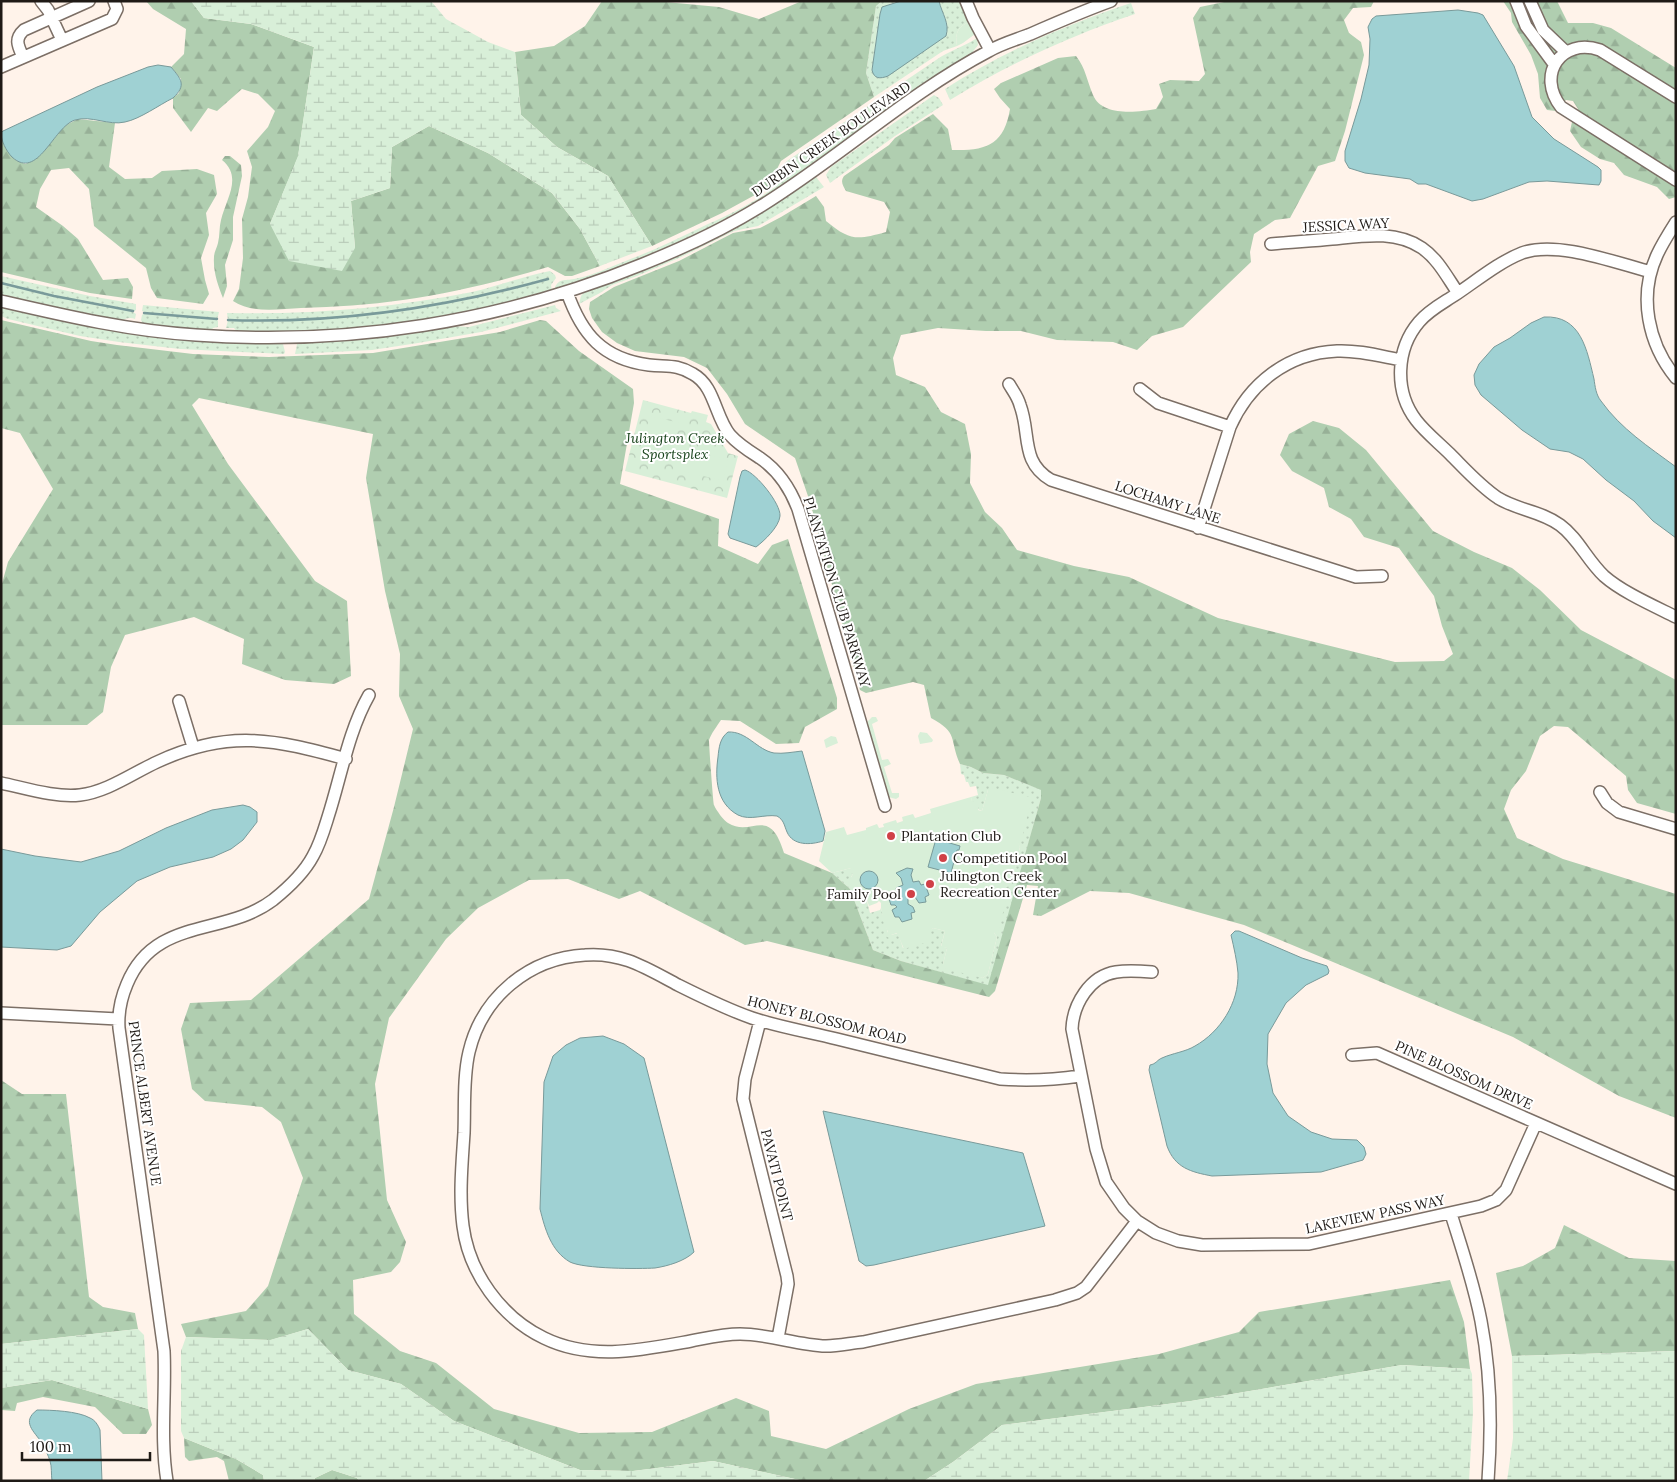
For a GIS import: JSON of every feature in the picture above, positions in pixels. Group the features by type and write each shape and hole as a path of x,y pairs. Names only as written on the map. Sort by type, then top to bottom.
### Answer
{"street":[{"path":"41,1 52,18 62,40"},
{"path":"23,57 18,46 19,34 24,30 90,1"},
{"path":"1,66 112,19 117,9 114,1"},
{"path":"966,1 990,50"},
{"name":"DURBIN CREEK BOULEVARD","path":"1,301 67,317 146,330 194,335 285,338 331,336 413,327 501,310 566,292 660,257 700,239 759,208 825,164 908,102 990,50 1111,1"},
{"path":"1516,1 1526,26 1554,64"},
{"path":"1530,1 1543,30 1566,52"},
{"path":"1676,97 1600,50 1583,47 1566,52 1554,64 1551,75 1551,92 1561,107 1676,180"},
{"path":"1676,222 1656,257 1651,272 1647,301 1652,334 1665,364 1676,378"},
{"name":"JESSICA WAY","path":"1271,244 1372,236 1397,237 1410,242 1431,256 1458,293"},
{"path":"1651,272 1562,249 1537,249 1512,258 1429,312 1419,322 1406,344 1401,360 1400,375 1402,391 1407,406 1415,419 1487,490 1507,503 1558,523 1570,533 1593,564 1609,580 1676,617"},
{"name":"PLANTATION CLUB PARKWAY","path":"566,292 583,328 606,352 636,363 680,367 698,376 708,390 722,424 730,435 743,447 772,467 789,488 798,509 885,806"},
{"path":"1198,528 1236,414 1254,389 1266,377 1293,361 1322,352 1352,352 1401,360"},
{"name":"LOCHAMY LANE","path":"1009,384 1020,405 1031,461 1043,475 1051,480 1356,577 1382,576"},
{"path":"1140,389 1158,402 1230,428"},
{"name":"PRINCE ALBERT AVENUE","path":"167,1481 163,1435 164,1351 118,1019 124,992 131,975 158,944 179,934 231,921 252,912 271,901 302,872 313,856 323,834 356,721 369,695"},
{"path":"180,701 193,747"},
{"path":"1,783 68,796 82,795 109,785 193,747 256,739 301,746 346,759"},
{"path":"1600,792 1607,803 1618,812 1676,829"},
{"name":"HONEY BLOSSOM ROAD","path":"1080,1076 1047,1081 1000,1079 760,1021 711,1002 643,966 622,958 588,954 564,957 540,965 522,975 504,990 481,1020 468,1054 462,1211 467,1246 474,1267 496,1301 510,1314 543,1338 582,1350 601,1353 618,1352 724,1335 742,1334 825,1346 864,1342 1068,1297 1086,1287 1137,1221"},
{"name":"LAKEVIEW PASS WAY","path":"1152,972 1114,972 1100,978 1088,988 1078,1003 1072,1017 1072,1040 1096,1149 1106,1182 1124,1208 1137,1221 1156,1233 1178,1241 1202,1245 1309,1244 1451,1214 1490,1203 1502,1195 1536,1123"},
{"path":"1,1013 118,1019"},
{"name":"PAVATI POINT","path":"760,1021 744,1085 743,1099 787,1276 788,1284 778,1338"},
{"name":"PINE BLOSSOM DRIVE","path":"1352,1055 1376,1053 1676,1184"},
{"path":"1451,1214 1465,1257 1481,1321 1489,1384 1491,1443 1488,1481"}],"green space":[{"path":"146,1 191,1 204,18 251,24 314,47 298,157 270,224 355,248 351,201 390,188 392,147 429,126 488,153 552,193 580,229 600,266 572,276 565,276 548,267 458,290 403,300 365,304 266,310 249,308 233,301 239,289 243,258 242,219 248,197 252,167 247,151 268,127 275,111 258,94 242,89 217,111 208,108 191,132 173,108 173,98 179,93 181,79 171,67 184,54 186,29 153,9"},
{"path":"191,1 431,1 446,19 488,42 515,52 521,115 557,147 608,176 652,246 600,266 580,229 552,193 488,153 429,126 392,147 390,188 351,201 355,248 342,271 289,261 270,224 298,156 314,47 251,24 204,18"},
{"path":"602,1 655,1 719,7 759,19 802,1 882,1 876,6 866,73 874,97 781,161 773,185 722,213 652,246 608,176 557,147 521,115 515,52 554,46 585,26"},
{"path":"882,1 901,1 889,4 880,14 872,70 880,78 946,36 946,23 939,1 961,1 969,22 958,31 956,38 957,46 943,51 874,97 866,73 876,6"},
{"path":"1229,1 1374,1 1371,7 1353,8 1344,20 1349,33 1361,42 1364,55 1345,131 1335,161 1318,166 1290,218 1275,220 1254,234 1250,252 1251,262 1183,327 1152,336 1137,350 1113,342 1057,340 1021,331 938,328 901,335 893,358 896,375 925,387 941,412 965,424 971,454 970,483 985,512 1002,528 1017,550 1074,566 1129,577 1218,618 1395,662 1444,661 1453,654 1442,626 1434,596 1399,548 1364,537 1351,519 1329,507 1324,488 1292,471 1280,455 1289,434 1313,421 1339,428 1366,450 1433,531 1474,552 1512,568 1540,590 1581,630 1676,680 1676,814 1637,803 1628,790 1626,776 1568,727 1554,726 1540,736 1526,771 1511,790 1504,809 1517,838 1563,859 1676,894 1676,1118 1619,1096 1513,1037 1244,925 1129,893 1090,891 1041,916 1033,915 1038,886 1027,885 995,991 989,997 767,941 745,945 640,891 619,899 568,879 529,880 478,908 446,939 389,1018 375,1084 387,1200 406,1242 400,1262 391,1272 353,1280 354,1314 400,1351 436,1363 494,1409 579,1433 652,1432 736,1398 769,1411 771,1436 826,1449 909,1409 976,1384 1159,1354 1239,1332 1259,1312 1450,1280 1464,1322 1470,1369 1402,1365 1191,1401 1002,1425 924,1481 804,1481 713,1461 633,1471 580,1470 454,1421 401,1384 348,1370 308,1329 271,1340 186,1337 181,1324 246,1311 268,1286 303,1178 281,1122 262,1107 205,1101 192,1089 181,1029 190,1003 251,1000 369,899 413,729 399,696 400,654 385,591 366,478 373,434 199,398 192,405 228,464 315,581 347,601 351,676 334,684 285,680 242,664 244,639 194,617 125,635 111,667 103,712 87,725 1,725 1,587 8,562 53,489 20,433 1,428 1,320 91,341 117,345 193,354 269,357 373,353 500,332 540,320 546,321 579,351 633,389 634,403 620,484 719,519 718,546 758,564 772,545 788,539 837,698 837,709 805,727 799,743 776,744 740,721 721,720 709,740 713,802 718,812 726,822 737,827 766,826 778,838 784,853 832,873 850,889 873,950 901,961 988,985 1041,798 1041,790 1004,775 983,773 960,764 950,733 940,723 931,718 924,685 913,682 866,693 860,690 810,502 795,458 745,424 727,394 707,368 684,357 635,351 617,343 602,332 592,318 589,309 590,302 614,287 679,261 733,233 760,228 816,196 824,207 826,221 841,232 854,237 861,237 886,232 890,212 884,202 846,191 842,182 844,176 889,145 895,138 933,114 948,129 952,150 975,149 992,143 1003,131 1010,109 994,89 1001,83 1058,58 1076,56 1084,70 1093,95 1104,107 1131,112 1156,109 1163,97 1159,84 1170,80 1199,81 1205,74 1193,18 1200,7"},
{"path":"1503,1 1557,1 1568,23 1593,23 1611,28 1676,68 1676,197 1669,199 1657,187 1624,175 1614,163 1600,159 1581,147 1570,131 1578,109 1573,101 1566,100 1556,111 1547,110 1540,98 1538,74 1531,55 1512,22 1511,13"},
{"path":"1131,3 1135,14 1040,52 994,74 950,100 945,89 989,63 1058,30"},
{"path":"969,22 975,34 957,46 956,38 959,29"},
{"path":"977,38 978,45 971,54 786,185 731,217 679,243 602,275 555,290 557,284 561,281 594,274 648,252 759,198 778,184 782,167 787,161 936,60"},
{"path":"934,95 939,98 943,105 895,136 830,183 826,175 831,167"},
{"path":"78,119 115,123 109,167 125,179 152,178 162,171 197,169 214,175 217,194 206,213 209,235 201,258 209,294 203,304 157,298 151,288 146,268 94,226 89,189 69,168 51,170 40,189 36,207 78,239 103,280 128,278 133,287 132,299 90,293 1,272 1,138 13,158 26,164 64,126"},
{"path":"225,156 230,156 241,165 242,176 233,217 233,240 225,265 227,286 223,298 214,268 214,253 218,245 220,223 232,181 228,167 222,160"},
{"path":"816,177 824,187 758,226 734,231 681,257 612,285 579,304 581,296 586,290 768,207"},
{"path":"550,271 556,278 551,285 552,292 479,310 429,319 325,331 237,332 234,328 226,328 227,313 289,313 351,309 412,302 472,292"},
{"path":"1,276 90,296 136,304 136,310 133,312 136,314 135,319 128,318 121,321 85,315 1,296"},
{"path":"1,305 276,342 283,344 285,352 284,354 180,349 80,336 8,319 1,316"},
{"path":"143,305 219,312 218,327 213,328 211,331 143,324 141,320 145,312 142,311"},
{"path":"555,305 561,311 481,332 372,350 295,354 297,344 304,341 449,326 469,327"},
{"name":"Julington Creek Sportsplex","path":"643,400 691,413 692,411 708,415 706,422 711,424 728,453 738,456 727,498 625,471"},
{"path":"650,416 680,423 670,462 640,454"},
{"path":"685,449 728,460 723,481 680,470"},
{"path":"872,717 876,717 878,721 872,724 882,760 888,759 891,764 884,767 892,793 899,793 899,797 896,799 888,797 866,723"},
{"path":"920,732 927,733 933,740 932,742 920,744 918,736"},
{"path":"831,736 836,737 838,743 826,748 824,740"},
{"path":"960,764 983,773 1004,775 1042,790 989,986 901,961 873,950 850,889 832,873 851,868 853,874 851,877 862,896 866,897 870,913 881,908 888,933 891,935 898,933 903,948 933,928 945,931 941,946 947,948 943,964 983,978 988,974 997,937 994,933 1006,887 1011,884 1020,847 988,790 982,811 972,802 971,797 978,795 976,786 970,787 968,782 966,782 964,775 961,774"},
{"name":"Julington Creek Recreation Center","path":"992,788 1029,797 1031,801 1022,838 1018,842 1020,847 1011,885 1006,887 1008,891 999,930 994,933 997,937 988,974 983,978 946,969 943,964 947,948 941,947 945,931 933,928 928,933 931,941 904,949 897,933 889,938 886,936 888,932 882,919 881,903 879,901 869,906 866,897 857,893 851,886 850,879 853,874 851,873 851,868 832,873 819,861 826,832 844,827 847,835 866,830 866,828 877,824 879,828 884,827 883,824 896,820 897,823 903,821 902,817 913,814 915,818 931,813 930,809 971,797 972,801 980,803 978,810 982,811 988,790"},
{"path":"1,1080 22,1094 66,1094 89,1297 103,1307 135,1313 138,1329 1,1344"},
{"path":"1564,1225 1629,1258 1676,1261 1676,1351 1512,1356 1496,1273 1523,1266 1555,1248"},
{"path":"138,1329 144,1335 148,1409 52,1380 1,1388 1,1344"},
{"path":"308,1329 348,1370 401,1384 454,1421 580,1470 633,1471 713,1461 804,1481 359,1481 357,1478 332,1470 315,1478 314,1481 264,1481 263,1475 236,1459 184,1438 181,1431 181,1351 186,1337 270,1340"},
{"path":"1676,1351 1676,1481 1507,1481 1513,1438 1512,1356"},
{"path":"1402,1365 1470,1369 1472,1374 1473,1412 1469,1481 924,1481 1002,1425 1191,1401"},
{"path":"52,1380 148,1409 152,1425 146,1434 123,1434 95,1407 43,1397 17,1403 15,1411 1,1410 1,1388"},
{"path":"184,1438 236,1459 263,1475 264,1481 229,1481 224,1461 217,1457 189,1461 185,1457"},
{"path":"332,1470 357,1478 359,1481 314,1481 315,1478"}],"water":[{"path":"901,1 939,1 946,23 946,36 888,76 878,78 872,70 882,7"},
{"path":"1458,10 1483,15 1514,66 1532,117 1554,139 1601,170 1599,185 1547,181 1529,182 1483,199 1472,201 1426,184 1418,184 1410,179 1365,173 1349,168 1345,161 1345,151 1369,65 1370,39 1368,27 1372,19 1376,16"},
{"path":"158,65 171,67 180,79 181,86 173,98 149,112 137,118 119,123 87,119 75,120 60,132 38,158 30,162 21,163 12,157 6,149 1,136 3,131 97,87 148,67"},
{"path":"1544,317 1556,318 1574,328 1585,346 1596,390 1601,401 1626,429 1676,467 1676,538 1653,521 1634,501 1606,480 1583,459 1569,452 1550,449 1522,430 1481,395 1475,385 1474,375 1479,364 1494,347 1531,323"},
{"path":"742,471 750,472 767,490 776,504 780,516 774,529 756,547 730,538 728,534 740,477"},
{"path":"728,732 741,734 762,748 774,753 802,751 825,831 823,841 808,844 798,842 790,837 782,821 777,816 743,817 725,804 721,797 717,773 720,743"},
{"path":"243,805 257,812 257,822 243,840 231,849 213,857 170,867 137,881 100,912 71,946 57,950 1,947 1,849 81,862 119,851 166,828 212,810"},
{"name":"Competition Pool","path":"936,839 960,846 959,850 957,850 951,873 928,867"},
{"name":"Family Pool","path":"907,868 913,869 911,875 913,882 919,881 921,885 925,884 929,895 925,897 926,902 919,903 915,897 908,898 908,904 913,907 915,912 911,913 912,919 902,922 899,917 895,917 892,910 897,907 891,905 889,899 893,897 893,893 897,892 896,888 903,885 901,878 896,873"},
{"path":"869,871 875,874 878,880 875,886 869,889 863,886 860,880 863,874"},
{"path":"1235,931 1327,966 1328,974 1306,985 1286,1003 1268,1034 1267,1064 1273,1093 1288,1116 1311,1132 1332,1139 1357,1140 1364,1147 1366,1154 1363,1160 1321,1172 1212,1176 1185,1168 1170,1153 1149,1070 1150,1065 1162,1058 1195,1046 1212,1033 1226,1016 1235,995 1237,984 1238,968 1231,935"},
{"path":"603,1036 624,1044 644,1058 694,1252 686,1258 671,1264 655,1268 637,1268 587,1266 570,1262 553,1246 544,1224 540,1209 544,1082 553,1056 566,1045 580,1038"},
{"path":"823,1111 1023,1153 1045,1226 866,1266 859,1261"},
{"path":"37,1410 72,1412 95,1421 100,1430 102,1481 52,1481 48,1456 29,1423 32,1414"}],"waterway":[{"path":"228,320 269,321 389,312 469,298 548,279"},
{"path":"1,283 54,296 133,311"},
{"path":"144,313 217,319"}],"place":[{"name":"Plantation Club","path":"891,836"},
{"name":"Competition Pool","path":"943,858"},
{"name":"Julington Creek Recreation Center","path":"930,884"},
{"name":"Family Pool","path":"911,894"}]}
